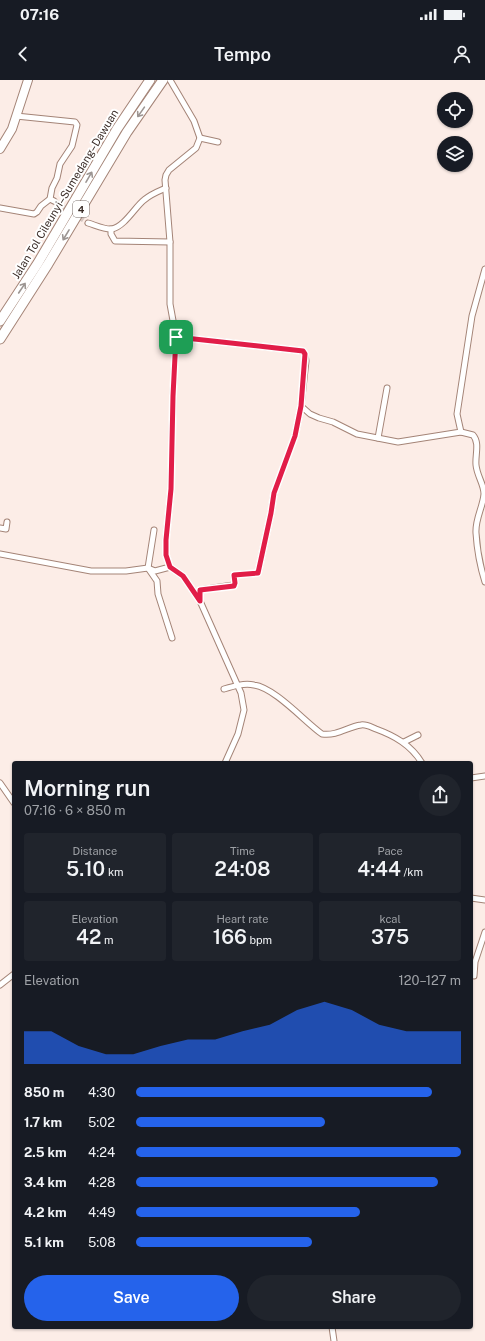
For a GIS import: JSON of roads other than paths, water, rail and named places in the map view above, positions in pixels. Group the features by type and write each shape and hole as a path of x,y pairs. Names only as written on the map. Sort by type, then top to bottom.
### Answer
{"highway":[{"name":"Jalan Tol Cileunyi–Sumedang–Dawuan","path":"0,321 38,263 117,129 150,80"},
{"name":"Jalan Tol Cileunyi–Sumedang–Dawuan","path":"0,339 48,264 127,132 163,80"}],"main road":[{"path":"0,149 12,129 28,80"}],"street":[{"path":"170,80 194,121 200,138 196,148 169,170 166,175 170,242 170,304 176,337 171,489 166,555 170,567 183,576 200,601 241,692 244,710 238,734 226,761"},
{"path":"0,208 34,214 41,206 52,200 52,188 57,178 60,164 72,146 77,125 75,122 16,116"},
{"path":"200,138 218,142"},
{"path":"88,223 111,229 116,228 128,218 143,200 166,188"},
{"path":"111,229 111,234 115,241 170,242"},
{"path":"461,432 457,414 472,316 485,269"},
{"path":"176,337 303,351 306,361 301,406 295,436 274,493 258,573 234,575 234,586 200,590 200,601"},
{"path":"378,438 387,388"},
{"path":"301,406 310,414 333,422 357,434 398,442 461,432 473,435 476,442 476,473 483,486 484,495 476,524 476,533 480,565 485,582"},
{"path":"0,528 6,529 7,522"},
{"path":"154,530 148,568 157,581 158,594 172,638"},
{"path":"0,554 91,571 126,571 148,568 155,571 170,567"},
{"path":"224,689 238,685 255,685 268,690 322,734 328,735 361,725 392,735 404,742 420,761"},
{"path":"404,742 418,735"},
{"path":"473,778 485,776"},
{"path":"0,783 12,800"},
{"path":"473,898 485,900"},
{"path":"474,976 475,962 485,932"},
{"path":"0,985 12,976"},
{"path":"332,1329 334,1341"}],"tunnel":[{"path":"54,201 88,223"}]}
